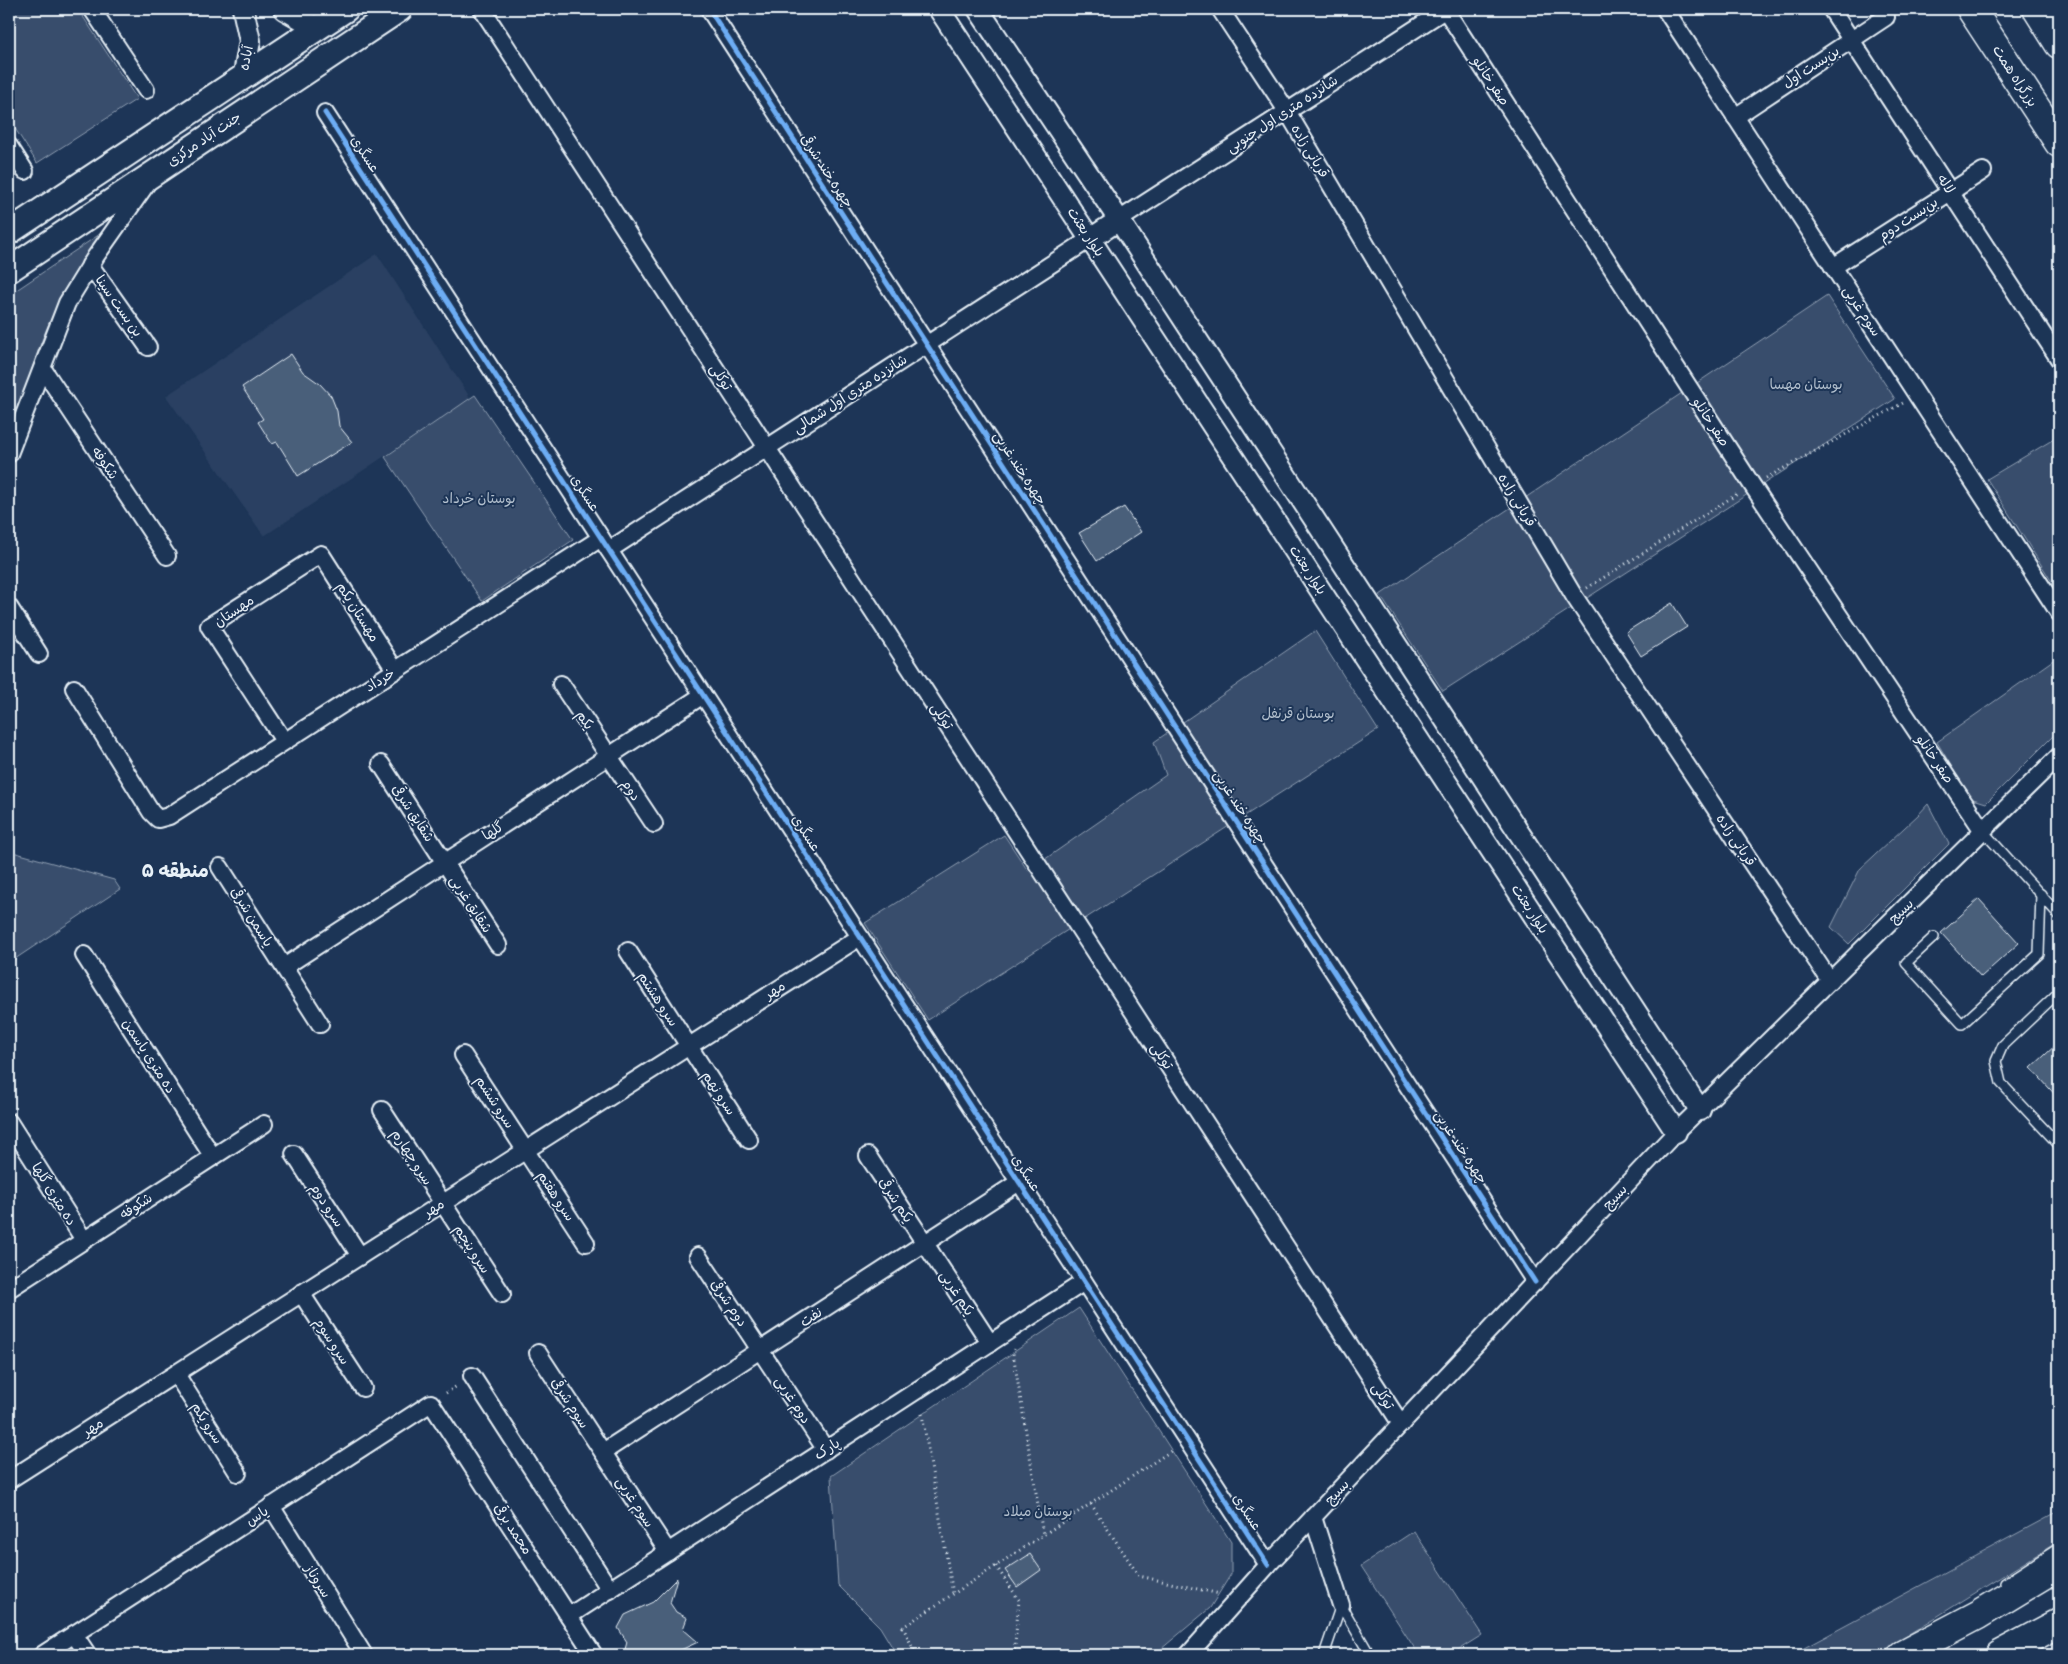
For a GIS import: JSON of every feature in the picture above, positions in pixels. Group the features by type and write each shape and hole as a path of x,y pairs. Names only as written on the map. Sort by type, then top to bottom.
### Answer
{"highway":[{"name":"بزرگراه همت","path":"1971,9 2053,134 2059,149"},
{"path":"2037,9 2059,44"},
{"path":"1902,1655 1978,1615 2059,1566"},
{"path":"1999,1655 2059,1624"}],"main road":[{"name":"جنت آباد مرکزی","path":"9,232 243,79 346,9"},
{"name":"جنت آباد مرکزی","path":"9,270 400,9"}],"street":[{"path":"92,9 146,90"},
{"name":"آباده","path":"243,79 250,41 244,9"},
{"path":"284,9 317,28"},
{"name":"توکلی","path":"482,9 1401,1424"},
{"name":"چهره خند شرقی","path":"708,9 926,345"},
{"name":"بلوار بعثت","path":"939,9 1676,1132"},
{"path":"978,9 1119,220 1700,1110"},
{"name":"قربانی زاده","path":"1220,9 1287,111 1574,596 1830,981"},
{"name":"شانزده متری اول جنوبی","path":"1119,220 1445,9"},
{"name":"صفر خانلو","path":"1445,9 1752,485 1983,831"},
{"name":"سوم غربی","path":"1664,9 2059,613"},
{"name":"لاله","path":"1831,9 2059,359"},
{"name":"بن‌بست اول","path":"1735,117 1886,17"},
{"name":"عسگری","path":"325,113 1268,1565"},
{"path":"9,146 25,171"},
{"path":"9,454 67,303 90,265 156,171"},
{"name":"بن‌بست دوم","path":"1833,267 1983,171"},
{"path":"1090,239 1119,220"},
{"name":"شانزده متری اول شمالی","path":"605,544 767,448 1090,239"},
{"name":"بن بست سینا","path":"90,265 148,347"},
{"name":"چهره خند غربی","path":"926,345 1535,1282"},
{"name":"شکوفه","path":"43,369 167,556"},
{"name":"خرداد","path":"74,688 151,812 158,819 169,816 395,670 605,544"},
{"name":"مهستان یکم","path":"321,554 395,670"},
{"name":"مهستان","path":"284,741 209,626 321,554"},
{"path":"9,607 38,654"},
{"name":"یکم","path":"561,684 608,756"},
{"name":"گلها","path":"284,967 703,695"},
{"name":"دوم","path":"608,756 654,824"},
{"name":"بسیج","path":"1188,1655 1268,1565 1676,1132 2059,756"},
{"name":"شقایق شرقی","path":"381,764 445,863"},
{"name":"شقایق غربی","path":"445,863 498,945"},
{"name":"یاسمن شرقی","path":"220,867 320,1024"},
{"name":"مهر","path":"9,1480 860,936"},
{"name":"سرو هشتم","path":"628,951 688,1046"},
{"name":"ده متری یاسمن","path":"84,955 213,1157"},
{"name":"سرو نهم","path":"688,1046 749,1140"},
{"name":"سرو ششم","path":"463,1055 526,1150"},
{"name":"سرو چهارم","path":"382,1110 442,1203"},
{"name":"ده متری گلها","path":"9,1122 84,1240"},
{"name":"شکوفه","path":"9,1289 264,1124"},
{"name":"سرو هفتم","path":"526,1150 586,1243"},
{"name":"سرو دوم","path":"294,1154 360,1256"},
{"name":"یکم شرقی","path":"868,1156 925,1243"},
{"name":"نفت","path":"602,1452 1019,1182"},
{"name":"سرو پنجم","path":"442,1203 502,1294"},
{"name":"یکم غربی","path":"925,1243 990,1343"},
{"name":"دوم شرقی","path":"698,1256 760,1350"},
{"name":"پارک","path":"569,1616 1084,1282"},
{"name":"سرو سوم","path":"301,1293 364,1388"},
{"name":"دوم غربی","path":"760,1350 826,1450"},
{"name":"سوم شرقی","path":"538,1353 602,1452"},
{"name":"سرو یکم","path":"176,1374 238,1473"},
{"path":"472,1376 610,1590"},
{"name":"یاس","path":"42,1655 430,1403"},
{"name":"محمد برقی","path":"430,1403 594,1655"},
{"name":"سوم غربی","path":"602,1452 668,1552"},
{"name":"سروناز","path":"271,1506 364,1655"},
{"path":"1313,1517 1341,1605"},
{"path":"74,1634 88,1655"}],"lane":[{"path":"1983,831 2059,914"},
{"path":"1934,937 1906,962 1962,1024 2039,954 2041,894"},
{"path":"2059,992 2003,1045 1996,1062 2001,1083 2059,1145"},
{"path":"2000,1586 2059,1548"},
{"path":"1324,1655 1341,1605"},
{"path":"1341,1605 1370,1655"},
{"path":"1892,1655 1928,1630"}],"path":[{"path":"1020,1324 1012,1353 1043,1535"},
{"path":"430,1403 472,1376"},
{"path":"922,1414 953,1594"},
{"path":"916,1655 903,1627 1187,1440"},
{"path":"1091,1504 1140,1576 1219,1594 1226,1593"},
{"path":"996,1566 1019,1600 1014,1655"}],"shaded area":[{"path":"377,254 471,399 264,536 166,396"}],"green space":[{"path":"9,9 78,9 137,99 37,163 9,119"},
{"path":"109,228 76,273 51,318 41,342 18,421 9,384 9,295"},
{"name":"بوستان مهسا","path":"1827,296 1895,399 1443,691 1380,595"},
{"name":"بوستان خرداد","path":"475,395 573,540 482,601 385,457"},
{"path":"2059,436 2059,593 1987,479"},
{"name":"بوستان قرنفل","path":"1315,631 1378,730 928,1020 865,923 1004,835 1028,871 1166,775 1154,742"},
{"path":"2056,658 2059,663 2059,730 1986,803 1970,798 1937,742"},
{"path":"1928,804 1949,844 1849,944 1831,927 1860,869"},
{"path":"9,851 114,880 120,889 9,963"},
{"name":"بوستان میلاد","path":"1079,1308 1231,1542 1231,1574 1210,1608 1154,1655 897,1655 880,1627 838,1585 831,1476"},
{"path":"2059,1511 2059,1541 1875,1655 1791,1655"},
{"path":"1414,1531 1482,1635 1450,1655 1419,1655 1361,1566"}],"building":[{"path":"291,354 303,372 320,384 331,396 337,411 339,426 352,442 298,476 277,442 272,444 258,422 263,419 242,387"},
{"path":"1124,507 1141,532 1097,561 1079,533"},
{"path":"1672,603 1687,627 1641,656 1626,632"},
{"path":"1979,899 2019,943 1981,977 1941,933"},
{"path":"2059,1042 2059,1099 2031,1068"},
{"path":"1030,1554 1041,1570 1017,1587 1005,1570"},
{"path":"677,1578 670,1603 676,1612 687,1618 683,1629 698,1642 670,1655 634,1655 624,1653 627,1642 618,1628 625,1615 653,1602"}],"cycle path":[{"path":"709,9 1535,1282"},
{"path":"325,113 1268,1565"}],"district":[{"name":"منطقه ۵","path":"175,871"}]}
